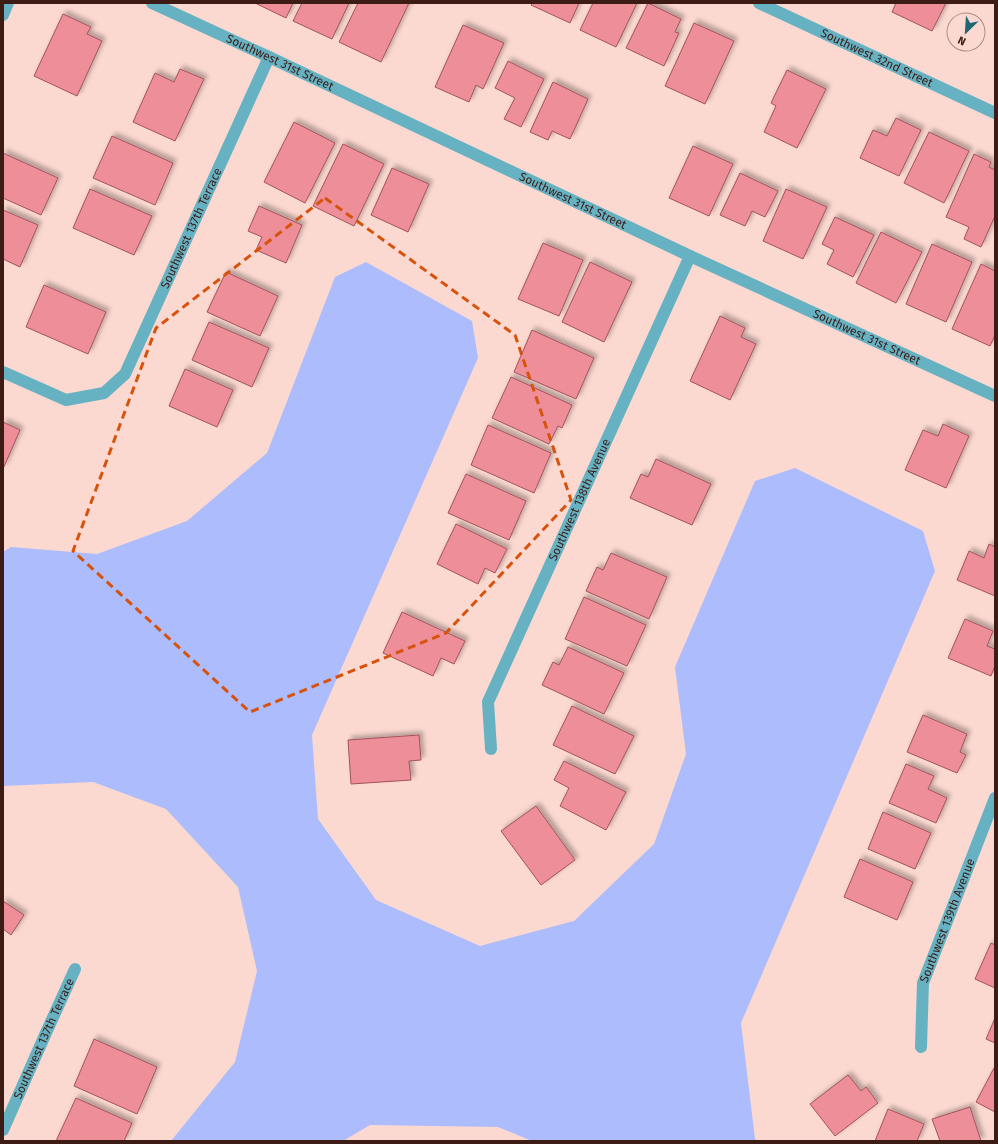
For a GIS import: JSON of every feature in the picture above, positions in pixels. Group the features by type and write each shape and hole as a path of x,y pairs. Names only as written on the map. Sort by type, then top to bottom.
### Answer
{"street":[{"path":"3,14 8,3"},
{"name":"Southwest 31st Street","path":"152,3 690,256 995,396"},
{"name":"Southwest 32nd Street","path":"759,3 995,114"},
{"name":"Southwest 137th Terrace","path":"3,372 66,400 104,393 125,374 269,57"},
{"name":"Southwest 138th Avenue","path":"492,748 488,702 690,256"},
{"name":"Southwest 139th Avenue","path":"921,1047 923,983 995,798"},
{"name":"Southwest 137th Terrace","path":"3,1130 75,969"}],"highlighted area":[{"path":"325,198 515,335 571,500 446,633 250,712 73,551 156,328"}],"water":[{"path":"366,262 472,321 478,358 312,735 318,819 376,900 480,946 574,921 654,844 686,754 675,667 755,481 795,468 923,531 935,571 741,1023 755,1139 758,1141 532,1141 498,1127 370,1125 343,1141 171,1141 235,1062 257,971 238,887 166,809 93,782 3,786 3,552 11,547 97,554 187,521 267,453 335,277"}],"building":[{"path":"255,3 293,3 286,18"},
{"path":"302,3 349,3 332,39 293,21"},
{"path":"358,3 409,3 381,62 339,42"},
{"path":"533,3 579,3 570,23 531,5"},
{"path":"593,3 637,3 616,47 580,30"},
{"path":"648,3 681,19 675,32 679,33 664,66 626,48"},
{"path":"896,3 946,3 932,31 892,12"},
{"path":"63,14 91,27 87,34 102,41 77,96 34,76"},
{"path":"694,23 734,41 705,104 665,86"},
{"path":"463,25 504,43 483,89 476,85 469,102 435,87"},
{"path":"508,61 544,79 521,127 504,119 515,98 495,88"},
{"path":"180,69 204,79 175,141 133,122 155,73 174,82"},
{"path":"787,70 826,89 797,148 764,132 776,106 771,103"},
{"path":"553,82 588,99 570,139 552,131 548,140 530,132"},
{"path":"896,118 921,130 899,176 860,158 873,130 887,136"},
{"path":"294,122 335,143 305,203 264,182"},
{"path":"929,132 969,151 944,203 904,183"},
{"path":"112,136 173,163 155,205 93,178"},
{"path":"343,144 384,164 354,226 313,206"},
{"path":"693,146 733,164 709,216 669,198"},
{"path":"3,153 58,178 41,215 3,198"},
{"path":"974,154 991,162 989,167 995,170 995,216 981,247 964,239 969,227 946,217"},
{"path":"392,168 429,184 408,232 371,215"},
{"path":"740,173 778,191 765,217 752,211 745,226 720,215"},
{"path":"90,189 152,216 134,255 73,228"},
{"path":"786,189 827,207 803,259 763,241"},
{"path":"259,206 302,225 286,263 256,250 262,237 248,231"},
{"path":"3,210 38,225 20,267 3,259"},
{"path":"835,217 874,235 853,277 827,264 834,250 822,244"},
{"path":"881,232 922,252 896,303 856,283"},
{"path":"543,243 583,260 559,316 518,299"},
{"path":"932,244 972,262 946,322 906,304"},
{"path":"590,262 632,282 604,342 562,322"},
{"path":"981,264 995,271 995,335 990,346 952,329"},
{"path":"226,272 278,296 260,336 207,312"},
{"path":"44,285 106,312 88,354 26,327"},
{"path":"720,316 745,328 741,337 756,344 730,400 690,381"},
{"path":"209,322 269,348 252,387 192,360"},
{"path":"532,330 594,358 576,399 514,372"},
{"path":"185,369 233,390 217,427 169,406"},
{"path":"511,377 572,405 562,428 558,426 549,444 492,418"},
{"path":"3,422 20,430 3,469"},
{"path":"943,424 969,436 946,488 905,470 923,430 938,436"},
{"path":"488,425 551,453 534,493 471,465"},
{"path":"656,459 711,484 692,525 630,498 641,474 648,477"},
{"path":"466,474 526,501 509,540 448,513"},
{"path":"456,524 507,549 495,573 485,568 478,584 437,564"},
{"path":"989,544 995,547 995,596 957,580 969,551 984,558"},
{"path":"611,553 667,577 649,619 586,591 597,567 603,570"},
{"path":"584,597 646,625 627,666 565,639"},
{"path":"402,612 465,641 454,664 441,658 433,676 383,653"},
{"path":"965,619 993,631 987,646 995,649 995,666 991,676 948,658"},
{"path":"568,647 624,673 604,714 542,685 553,662 559,665"},
{"path":"572,706 634,736 615,774 553,745"},
{"path":"923,715 967,734 960,752 966,755 957,773 907,752"},
{"path":"419,735 421,760 409,761 411,780 351,784 348,740"},
{"path":"564,761 626,792 606,830 560,806 569,788 554,780"},
{"path":"906,764 934,776 928,789 947,798 936,823 889,803"},
{"path":"536,806 575,860 541,885 501,831"},
{"path":"883,812 931,833 915,869 868,849"},
{"path":"860,859 913,882 897,920 844,897"},
{"path":"3,901 24,915 11,935 3,929"},
{"path":"991,943 995,945 995,988 975,979"},
{"path":"995,1018 995,1043 986,1039"},
{"path":"94,1039 157,1067 137,1114 74,1086"},
{"path":"994,1068 995,1069 995,1112 976,1102"},
{"path":"848,1075 861,1091 866,1087 878,1103 835,1136 810,1104"},
{"path":"76,1098 132,1123 124,1141 56,1141"},
{"path":"970,1107 981,1141 940,1141 932,1119"},
{"path":"888,1109 924,1124 917,1141 875,1141"}]}
